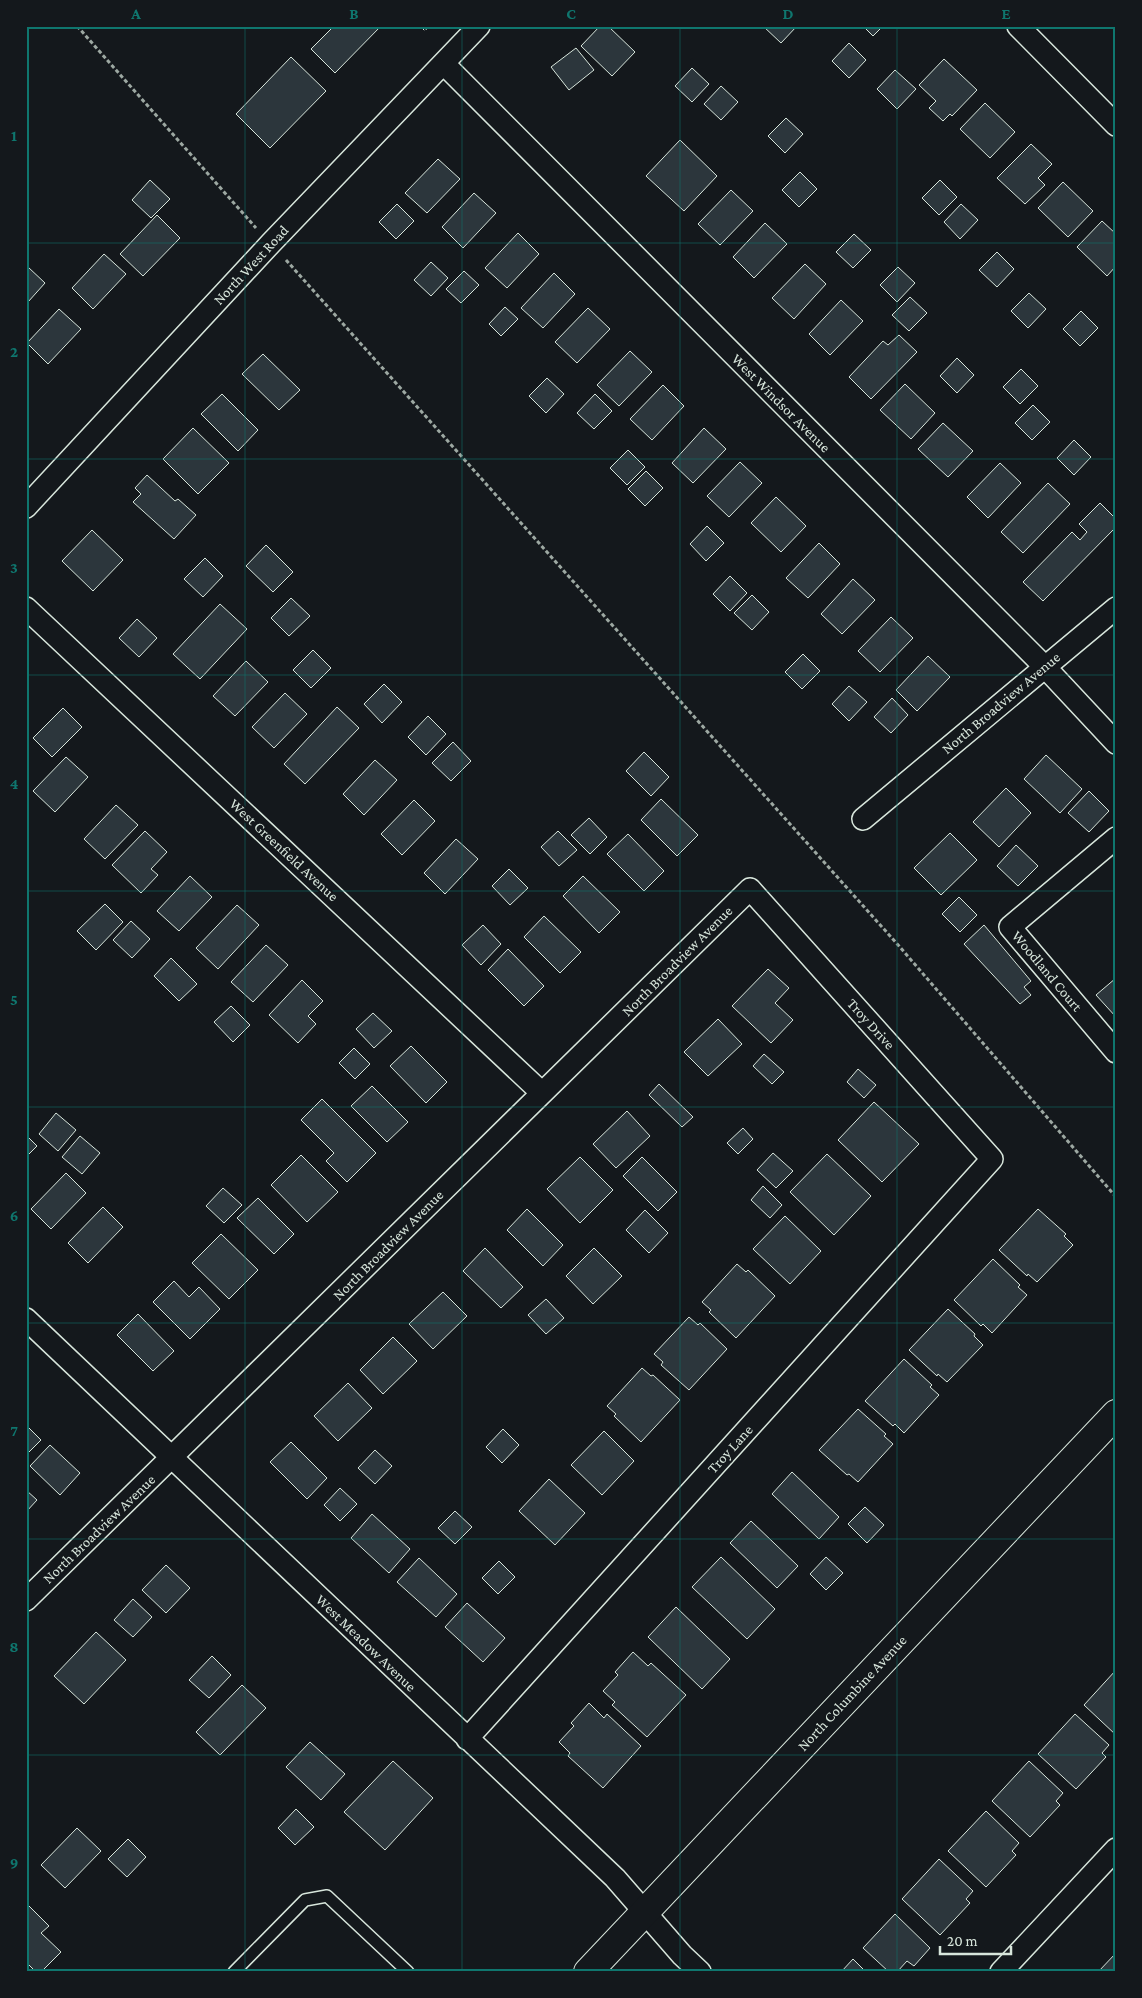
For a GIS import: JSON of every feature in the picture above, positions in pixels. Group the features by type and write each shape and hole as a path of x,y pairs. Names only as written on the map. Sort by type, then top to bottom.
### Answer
{"main road":[{"name":"North Columbine Avenue","path":"588,1972 1116,1414"}],"street":[{"name":"North West Road","path":"26,507 270,243 479,26"},
{"path":"1018,26 1116,125"},
{"name":"West Windsor Avenue","path":"444,64 1044,666 1116,743"},
{"name":"West Greenfield Avenue","path":"26,608 542,1093"},
{"name":"North Broadview Avenue","path":"863,818 1116,608"},
{"name":"Woodland Court","path":"1116,838 1010,926 1116,1052"},
{"name":"North Broadview Avenue","path":"26,1600 173,1458 750,889"},
{"name":"Troy Drive","path":"750,889 992,1159"},
{"name":"Troy Lane","path":"467,1739 992,1159"},
{"name":"West Meadow Avenue","path":"26,1319 615,1878 643,1912 700,1972"},
{"path":"1001,1972 1116,1849"}],"lane":[{"path":"234,1972 304,1900 327,1896 408,1972"}],"path":[{"path":"77,26 259,230"},
{"path":"284,258 899,946 1116,1197"}],"building":[{"path":"334,26 381,26 335,73 311,49"},
{"path":"600,26 608,26 635,52 612,76 581,46"},
{"path":"763,26 797,26 781,43"},
{"path":"863,26 883,26 873,36"},
{"path":"849,43 866,60 849,78 832,61"},
{"path":"576,48 594,70 569,90 551,67"},
{"path":"291,57 326,91 270,148 236,114"},
{"path":"944,59 977,90 952,116 950,114 943,121 929,108 936,101 919,85"},
{"path":"692,68 709,84 692,102 675,86"},
{"path":"895,70 916,89 897,109 877,89"},
{"path":"721,86 738,102 721,120 704,104"},
{"path":"985,103 1015,132 990,158 960,129"},
{"path":"786,118 803,134 785,153 768,136"},
{"path":"680,140 717,176 684,211 646,176"},
{"path":"1031,144 1052,164 1038,178 1045,185 1025,204 997,178"},
{"path":"438,159 460,179 427,213 405,193"},
{"path":"800,172 817,189 799,207 782,190"},
{"path":"150,180 170,199 151,218 132,200"},
{"path":"940,180 957,197 939,215 922,198"},
{"path":"1063,182 1093,211 1068,237 1038,208"},
{"path":"731,190 753,211 720,245 698,224"},
{"path":"474,193 496,213 463,248 442,227"},
{"path":"397,204 414,221 396,239 379,222"},
{"path":"961,204 978,220 960,239 944,222"},
{"path":"157,215 180,238 143,276 120,254"},
{"path":"1102,221 1116,234 1116,266 1107,276 1077,247"},
{"path":"765,223 787,244 754,278 733,257"},
{"path":"518,233 539,254 507,288 485,268"},
{"path":"854,234 871,250 853,268 836,252"},
{"path":"997,252 1014,269 997,287 979,270"},
{"path":"104,254 126,274 93,309 72,288"},
{"path":"431,262 448,278 431,296 414,280"},
{"path":"805,264 826,284 794,319 772,298"},
{"path":"28,267 45,283 28,302 26,269"},
{"path":"898,267 915,283 897,302 880,285"},
{"path":"464,271 479,285 461,303 446,289"},
{"path":"554,273 575,294 543,328 521,308"},
{"path":"1029,293 1046,309 1028,328 1011,311"},
{"path":"910,297 927,313 909,331 892,315"},
{"path":"841,300 863,321 830,355 809,334"},
{"path":"505,307 518,319 501,336 489,324"},
{"path":"588,308 610,329 577,363 555,342"},
{"path":"59,309 81,329 48,364 27,343"},
{"path":"1081,311 1098,328 1080,346 1063,329"},
{"path":"899,335 917,352 871,399 849,377 883,341 888,345"},
{"path":"630,351 652,372 619,406 597,385"},
{"path":"263,354 300,390 279,410 242,374"},
{"path":"957,358 974,375 957,393 940,376"},
{"path":"1021,369 1038,386 1020,404 1003,387"},
{"path":"547,378 564,394 546,413 529,396"},
{"path":"905,384 935,413 911,439 880,410"},
{"path":"663,385 684,406 652,440 630,419"},
{"path":"222,394 258,430 238,451 201,414"},
{"path":"595,394 612,411 594,429 577,413"},
{"path":"1033,405 1050,422 1032,440 1015,423"},
{"path":"943,423 973,451 948,477 918,449"},
{"path":"193,428 229,463 198,494 163,459"},
{"path":"704,428 726,449 693,483 672,463"},
{"path":"1074,440 1091,457 1074,475 1057,458"},
{"path":"628,450 645,467 627,485 610,468"},
{"path":"740,462 762,483 729,517 707,496"},
{"path":"1000,463 1021,483 988,518 967,497"},
{"path":"646,471 663,488 645,506 628,489"},
{"path":"147,475 175,501 178,499 196,515 174,539 133,502 141,494 135,488"},
{"path":"1048,483 1070,504 1023,553 1001,532"},
{"path":"776,497 806,526 781,552 751,523"},
{"path":"1100,503 1116,519 1116,527 1043,601 1023,582 1072,532 1080,540 1087,532 1079,524"},
{"path":"707,526 724,543 706,561 690,544"},
{"path":"92,530 123,560 93,591 62,561"},
{"path":"819,543 840,564 808,598 786,578"},
{"path":"266,545 293,572 273,592 246,566"},
{"path":"205,558 223,576 203,597 184,579"},
{"path":"730,576 747,593 730,611 713,594"},
{"path":"853,579 875,600 842,634 821,614"},
{"path":"752,595 769,612 752,630 734,613"},
{"path":"291,598 310,616 289,636 271,618"},
{"path":"220,604 247,629 200,679 173,654"},
{"path":"891,617 913,638 880,672 858,651"},
{"path":"137,619 157,638 139,657 119,638"},
{"path":"313,650 331,668 311,688 293,670"},
{"path":"803,654 820,671 802,689 785,672"},
{"path":"928,656 950,677 917,711 896,690"},
{"path":"246,661 268,682 235,716 213,696"},
{"path":"384,684 402,702 382,723 364,704"},
{"path":"849,686 867,702 849,721 832,704"},
{"path":"285,693 307,714 274,748 252,727"},
{"path":"892,698 908,715 891,733 874,717"},
{"path":"337,707 359,728 305,784 284,764"},
{"path":"63,708 82,727 52,757 33,738"},
{"path":"428,716 446,734 426,755 408,737"},
{"path":"453,742 471,761 451,781 432,763"},
{"path":"644,752 669,777 651,796 626,771"},
{"path":"1046,755 1082,789 1060,813 1024,779"},
{"path":"66,757 88,777 55,812 33,791"},
{"path":"375,760 397,780 364,815 343,794"},
{"path":"1006,788 1031,813 999,847 973,822"},
{"path":"1089,791 1109,811 1089,832 1068,813"},
{"path":"661,799 698,835 677,856 641,820"},
{"path":"414,800 435,821 402,855 381,834"},
{"path":"116,805 138,825 105,859 84,839"},
{"path":"589,818 607,837 590,854 571,835"},
{"path":"145,831 167,852 151,869 158,875 141,893 112,865"},
{"path":"558,831 577,850 559,866 541,847"},
{"path":"950,833 977,860 941,895 914,868"},
{"path":"628,834 664,871 644,891 607,854"},
{"path":"456,839 478,859 445,894 424,873"},
{"path":"1016,845 1038,866 1018,886 997,866"},
{"path":"509,869 528,888 510,905 492,886"},
{"path":"190,876 212,897 179,931 157,911"},
{"path":"583,876 620,912 599,933 563,896"},
{"path":"959,897 977,915 960,932 942,914"},
{"path":"105,904 123,922 96,950 77,931"},
{"path":"237,905 259,925 218,969 196,948"},
{"path":"544,916 581,952 560,973 524,937"},
{"path":"131,921 150,939 132,958 113,940"},
{"path":"483,925 501,944 481,965 462,945"},
{"path":"984,925 1031,981 1024,987 1031,995 1020,1004 964,944"},
{"path":"266,945 288,965 253,1002 231,982"},
{"path":"508,949 544,986 524,1006 488,970"},
{"path":"171,958 197,984 179,1001 154,976"},
{"path":"768,969 789,988 775,1003 793,1020 771,1043 732,1006"},
{"path":"1116,978 1116,1017 1096,995"},
{"path":"302,980 323,1001 308,1016 316,1024 298,1043 269,1015"},
{"path":"231,1006 250,1025 233,1042 214,1022"},
{"path":"373,1013 392,1031 374,1048 356,1029"},
{"path":"718,1019 742,1044 708,1076 684,1052"},
{"path":"411,1046 447,1082 426,1103 390,1066"},
{"path":"354,1048 370,1064 355,1079 339,1063"},
{"path":"764,1054 784,1072 772,1084 753,1066"},
{"path":"858,1069 876,1085 864,1098 847,1082"},
{"path":"659,1084 693,1117 682,1127 649,1095"},
{"path":"372,1086 408,1122 387,1142 351,1106"},
{"path":"322,1099 376,1153 347,1182 326,1161 334,1153 301,1120"},
{"path":"874,1102 919,1144 882,1182 838,1140"},
{"path":"627,1111 650,1136 616,1168 593,1144"},
{"path":"56,1113 76,1130 58,1151 39,1134"},
{"path":"743,1128 753,1139 738,1154 727,1143"},
{"path":"26,1135 37,1146 26,1157"},
{"path":"80,1136 100,1153 82,1174 62,1157"},
{"path":"773,1153 793,1171 776,1188 757,1170"},
{"path":"827,1154 871,1196 834,1235 790,1192"},
{"path":"301,1155 338,1192 307,1222 271,1185"},
{"path":"580,1157 613,1190 580,1223 547,1189"},
{"path":"642,1157 677,1192 658,1211 623,1176"},
{"path":"66,1173 86,1193 51,1229 31,1209"},
{"path":"763,1186 782,1205 770,1218 751,1200"},
{"path":"223,1188 242,1205 224,1223 206,1206"},
{"path":"258,1198 294,1234 274,1254 237,1218"},
{"path":"103,1207 123,1227 88,1263 68,1243"},
{"path":"527,1209 563,1245 543,1266 507,1230"},
{"path":"1038,1209 1066,1234 1064,1236 1073,1245 1037,1282 1028,1274 1027,1276 999,1250"},
{"path":"645,1210 668,1233 649,1253 626,1230"},
{"path":"785,1216 821,1251 790,1284 753,1249"},
{"path":"221,1234 258,1270 229,1299 192,1263"},
{"path":"485,1248 523,1287 501,1308 463,1271"},
{"path":"594,1248 622,1276 593,1304 566,1276"},
{"path":"993,1259 1020,1285 1018,1287 1027,1295 992,1333 983,1324 981,1326 954,1300"},
{"path":"737,1264 746,1272 748,1270 775,1296 736,1338 709,1312 711,1310 702,1302"},
{"path":"174,1281 189,1297 199,1287 220,1309 190,1339 153,1302"},
{"path":"443,1292 467,1316 433,1349 409,1324"},
{"path":"546,1299 564,1318 546,1334 528,1315"},
{"path":"948,1309 975,1334 974,1336 983,1345 947,1382 938,1374 937,1376 909,1350"},
{"path":"138,1314 174,1351 153,1371 117,1335"},
{"path":"689,1317 698,1325 700,1323 727,1349 689,1390 661,1365 663,1362 654,1354"},
{"path":"393,1337 417,1361 383,1394 360,1370"},
{"path":"904,1359 932,1385 930,1387 939,1395 904,1433 895,1424 893,1426 865,1401"},
{"path":"642,1368 651,1376 653,1375 680,1400 641,1442 614,1416 616,1414 607,1406"},
{"path":"348,1383 372,1408 338,1441 314,1416"},
{"path":"858,1409 886,1434 884,1436 893,1444 858,1482 849,1474 847,1475 819,1450"},
{"path":"26,1425 41,1440 26,1455"},
{"path":"503,1429 519,1445 502,1463 486,1447"},
{"path":"604,1431 634,1461 602,1495 571,1465"},
{"path":"291,1442 327,1478 307,1499 270,1462"},
{"path":"50,1445 80,1473 60,1495 30,1466"},
{"path":"375,1450 392,1466 375,1484 358,1468"},
{"path":"792,1472 839,1517 819,1539 772,1494"},
{"path":"549,1479 585,1513 555,1545 519,1511"},
{"path":"340,1488 357,1504 340,1521 324,1505"},
{"path":"26,1490 37,1500 26,1512"},
{"path":"865,1507 884,1525 867,1543 848,1524"},
{"path":"455,1511 472,1527 455,1544 438,1528"},
{"path":"372,1514 410,1549 389,1573 351,1538"},
{"path":"751,1521 798,1566 777,1588 730,1543"},
{"path":"721,1557 775,1609 747,1639 692,1587"},
{"path":"826,1557 843,1573 826,1590 810,1574"},
{"path":"419,1558 457,1594 436,1617 397,1582"},
{"path":"499,1561 515,1577 498,1594 482,1578"},
{"path":"166,1565 190,1588 166,1613 142,1590"},
{"path":"133,1599 152,1617 133,1637 114,1620"},
{"path":"467,1603 505,1638 483,1662 445,1627"},
{"path":"676,1607 730,1659 702,1689 648,1637"},
{"path":"96,1632 126,1660 84,1704 54,1676"},
{"path":"633,1652 648,1666 651,1663 686,1695 647,1737 612,1705 615,1702 603,1691 618,1675 615,1672"},
{"path":"212,1656 231,1675 209,1698 189,1680"},
{"path":"1116,1670 1116,1735 1084,1705"},
{"path":"242,1685 266,1708 220,1755 196,1732"},
{"path":"589,1703 604,1718 607,1714 641,1746 603,1788 568,1756 570,1753 559,1742 574,1726 571,1723"},
{"path":"1075,1714 1109,1745 1102,1753 1106,1757 1076,1789 1038,1754"},
{"path":"310,1742 345,1774 321,1800 286,1767"},
{"path":"393,1761 433,1798 385,1850 344,1812"},
{"path":"1029,1761 1063,1793 1056,1801 1060,1805 1030,1837 992,1801"},
{"path":"296,1809 314,1827 295,1845 278,1828"},
{"path":"986,1811 1019,1843 1012,1851 1016,1855 986,1887 948,1851"},
{"path":"77,1828 101,1851 65,1888 41,1865"},
{"path":"128,1839 146,1857 127,1877 108,1859"},
{"path":"939,1859 973,1891 966,1899 970,1903 940,1935 902,1899"},
{"path":"27,1904 49,1926 41,1933 61,1952 41,1972 36,1972 26,1962"},
{"path":"895,1914 930,1948 914,1966 907,1961 897,1972 889,1972 863,1948"},
{"path":"1116,1953 1116,1972 1098,1972"},
{"path":"853,1959 866,1972 841,1972"}],"fence":[{"path":"420,26 425,31 429,26"}]}
